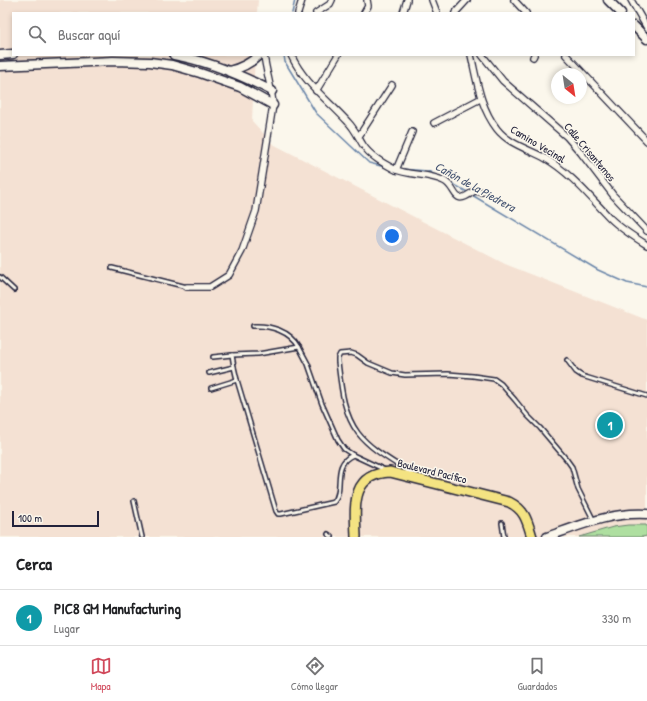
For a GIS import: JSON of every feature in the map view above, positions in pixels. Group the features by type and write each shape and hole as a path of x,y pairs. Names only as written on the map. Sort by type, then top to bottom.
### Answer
{"main road":[{"path":"608,0 620,12"},
{"path":"635,27 647,40"},
{"path":"0,55 12,54"},
{"path":"180,56 196,59 229,71 272,91"},
{"path":"229,71 244,66 259,56"},
{"path":"0,66 129,60 158,63 200,73 240,87 273,106"},
{"name":"Boulevard Pacífico","path":"356,537 355,509 358,491 361,485 371,477 390,472 509,502 521,510 526,518 532,537"},
{"path":"547,537 613,515 633,513 647,514"}],"street":[{"path":"298,12 302,0"},
{"path":"318,12 330,4 332,0"},
{"path":"365,12 368,6 367,0"},
{"path":"403,12 407,0"},
{"path":"432,0 438,12"},
{"path":"456,12 467,0"},
{"path":"514,0 525,12"},
{"path":"631,0 647,28"},
{"path":"187,287 210,287 229,275 242,251 256,211 273,106 272,91 264,56"},
{"path":"291,56 297,68 316,91 350,123 359,136 363,146 372,156 396,170 446,181 456,196 461,198 468,196 474,191 483,192"},
{"path":"316,91 337,56"},
{"name":"Camino Vecinal","path":"471,56 480,99 504,137 512,143 544,157 562,170 584,188 611,219 647,245"},
{"name":"Calle Crisantemos","path":"483,56 503,81 566,137 581,153 613,195 647,231"},
{"path":"567,56 647,141"},
{"path":"359,136 392,85"},
{"path":"434,123 480,99"},
{"path":"396,170 412,132"}],"lane":[{"path":"112,268 187,287"},
{"path":"0,277 14,290"},
{"path":"253,326 268,326 292,338 306,358 322,404 338,440 344,449 353,455 390,472"},
{"path":"213,357 258,354 299,347"},
{"path":"421,480 368,443 358,432 349,417 344,399 338,362 340,354 351,353 357,355 368,363 386,371 405,376 448,374 494,379 501,384 540,428 572,467 578,490 594,521"},
{"path":"232,355 237,380 278,514 334,502 337,495 340,468 348,457 353,455"},
{"path":"567,360 576,372 582,376 647,396"},
{"path":"209,373 234,367"},
{"path":"211,388 237,380"},
{"path":"134,501 142,537"},
{"path":"502,523 504,537"},
{"path":"328,534 332,537"}],"shaded area":[{"path":"0,0 258,0 257,12 12,12 12,56 255,56 252,121 273,144 505,264 647,320 647,537 0,537"}],"green space":[{"path":"646,525 647,536 579,537 613,527"}],"waterway":[{"name":"Cañón de la Piedrera","path":"292,12 295,0"},
{"name":"Cañón de la Piedrera","path":"284,56 285,62 316,113 369,163 385,167"},
{"name":"Cañón de la Piedrera","path":"400,169 428,171 437,176"},
{"name":"Cañón de la Piedrera","path":"451,183 469,193"},
{"name":"Cañón de la Piedrera","path":"472,195 598,270 627,283 647,287"}],"place":[{"name":"PIC8 GM Manufacturing","path":"610,425"}]}
